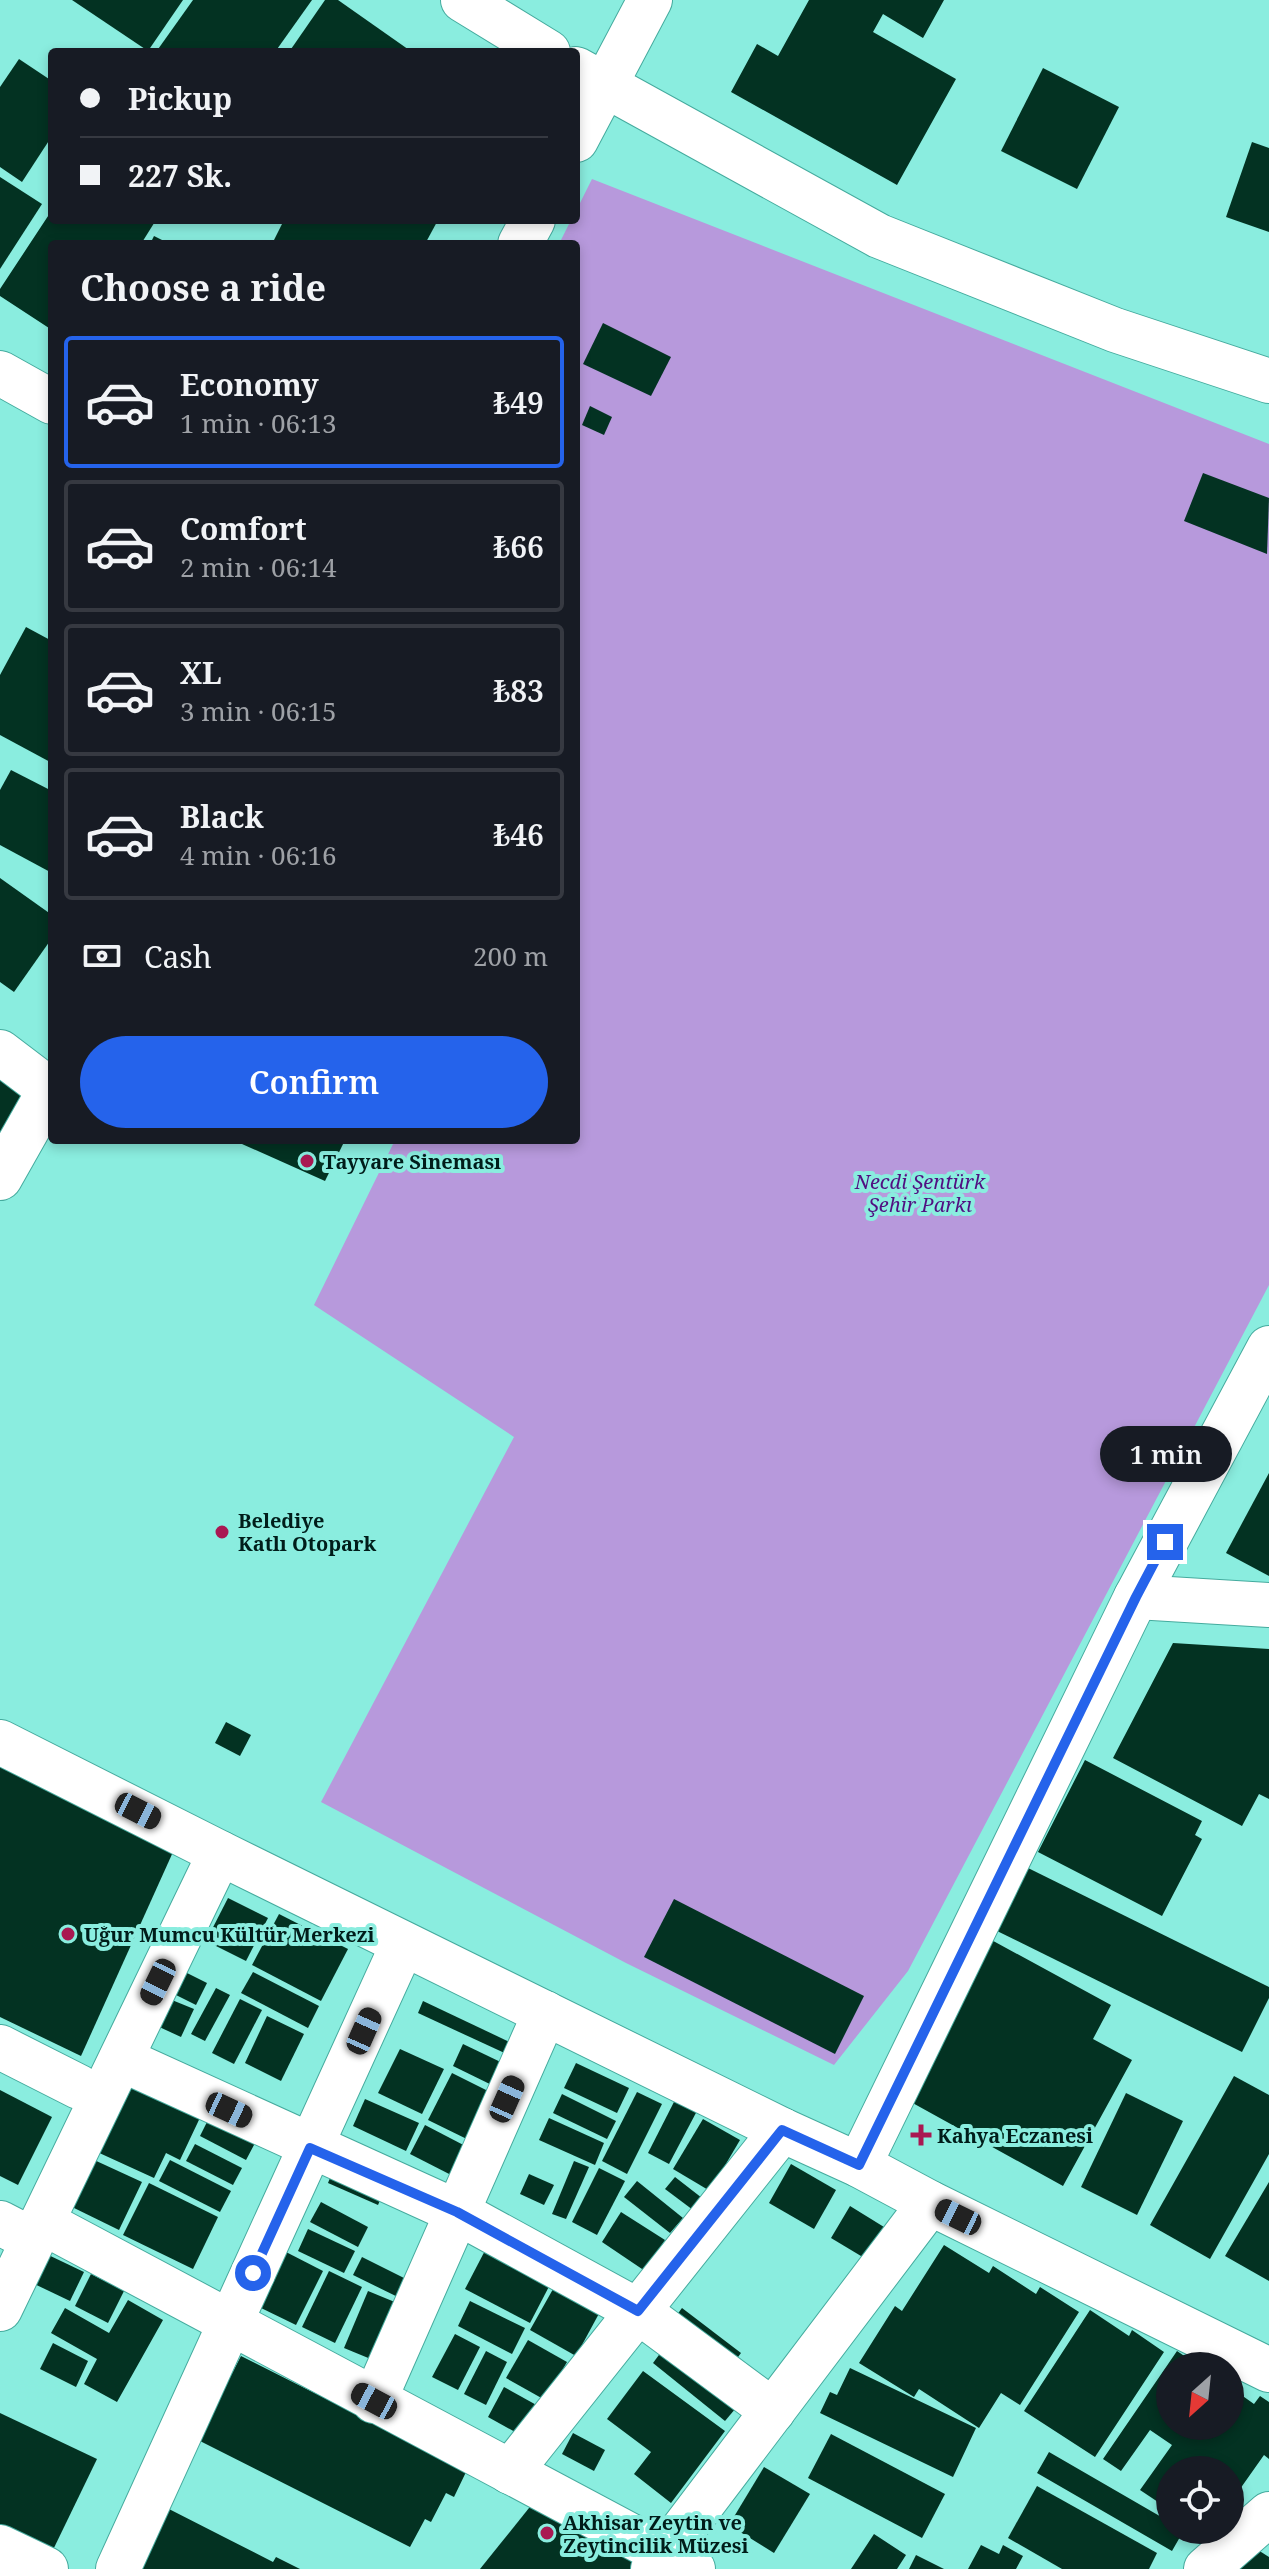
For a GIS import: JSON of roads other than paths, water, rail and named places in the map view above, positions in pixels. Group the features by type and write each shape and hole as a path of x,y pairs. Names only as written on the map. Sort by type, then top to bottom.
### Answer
{"street":[{"path":"463,0 541,48"},
{"path":"580,122 590,78 650,0"},
{"path":"590,78 879,236 1115,330 1269,381"},
{"path":"0,373 48,400"},
{"path":"0,1052 48,1086"},
{"path":"0,1178 48,1093"},
{"path":"859,2165 1136,1597 1269,1348"},
{"path":"1136,1597 1269,1605"},
{"path":"0,1742 1269,2370"},
{"path":"0,2309 25,2229 121,2059 220,1853"},
{"path":"118,2569 403,1944"},
{"path":"374,2401 545,2013"},
{"path":"0,2047 79,2087"},
{"path":"121,2059 310,2148 457,2212 638,2311 773,2411"},
{"path":"510,2472 782,2130"},
{"path":"25,2229 230,2324 510,2472 670,2564 773,2411 930,2203"},
{"path":"1206,2569 1269,2514"},
{"path":"0,2547 46,2569"}],"place":[{"name":"Tayyare Sineması","path":"307,1161"},
{"name":"Belediye Katlı Otopark","path":"222,1532"},
{"name":"Uğur Mumcu Kültür Merkezi","path":"68,1934"},
{"name":"Kahya Eczanesi","path":"921,2135"},
{"name":"Akhisar Zeytin ve Zeytincilik Müzesi","path":"547,2533"}],"park label":[{"name":"Necdi Şentürk Şehir Parkı","path":"920,1192"}]}
